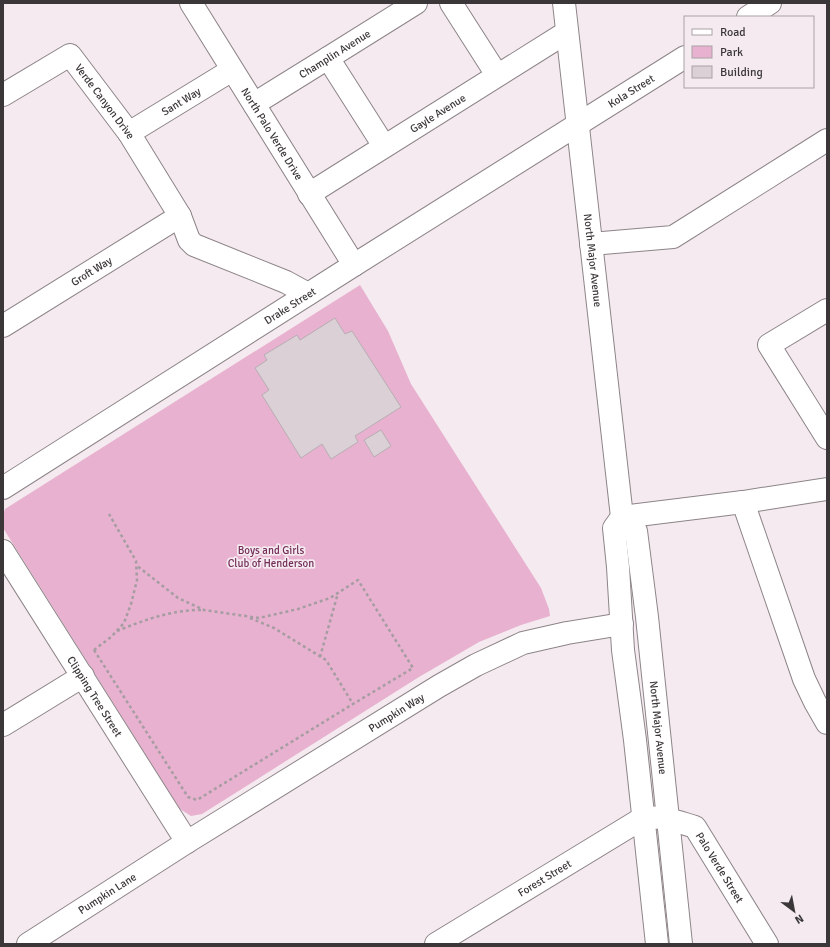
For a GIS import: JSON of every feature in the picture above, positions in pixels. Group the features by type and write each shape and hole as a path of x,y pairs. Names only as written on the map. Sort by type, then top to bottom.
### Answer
{"street":[{"name":"North Palo Verde Drive","path":"191,3 354,265"},
{"name":"Champlin Avenue","path":"254,104 416,3"},
{"path":"451,3 497,75"},
{"name":"North Major Avenue","path":"564,3 622,517 636,531 647,617 655,818 657,944"},
{"path":"750,16 770,3"},
{"name":"Gayle Avenue","path":"309,194 567,32"},
{"name":"Verde Canyon Drive","path":"3,95 70,55 129,132 180,216 188,240 194,245 286,282 308,294"},
{"path":"328,58 384,146"},
{"name":"Kola Street","path":"578,124 684,58"},
{"name":"Sant Way","path":"129,132 232,70"},
{"name":"Drake Street","path":"3,488 578,124"},
{"path":"591,244 673,237 827,140"},
{"name":"Groft Way","path":"3,326 180,216"},
{"path":"827,310 769,345 827,438"},
{"path":"622,517 743,502 827,489"},
{"path":"743,502 804,679 827,723"},
{"name":"North Major Avenue","path":"622,517 614,528 623,650 635,740 655,818 681,944"},
{"name":"Clipping Tree Street","path":"3,551 187,842"},
{"name":"Pumpkin Way","path":"187,842 439,686 476,665 523,643 566,633 622,624"},
{"path":"3,725 83,676"},
{"name":"Forest Street","path":"436,944 655,818"},
{"name":"Palo Verde Street","path":"655,818 695,827 767,944"},
{"name":"Pumpkin Lane","path":"36,942 187,842"}],"path":[{"path":"109,514 136,562 137,580 132,604 124,623 116,631 111,637 94,650 188,797 197,800 413,668 358,580 330,598 298,609 259,618 204,610 185,611 143,620 116,631"},
{"path":"136,566 178,598 204,610"},
{"path":"320,657 338,593"},
{"path":"246,616 274,628 326,660 353,704"}],"green space":[{"name":"Boys and Girls Club of Henderson","path":"360,285 388,331 411,384 541,588 550,616 521,625 479,642 419,677 202,814 191,816 180,809 3,528 3,515 5,509"}],"building":[{"path":"335,318 345,334 352,331 401,407 355,436 358,442 331,459 322,444 301,458 262,395 269,390 255,368 267,360 264,355 297,335 300,340"},
{"path":"381,430 391,446 374,457 364,440"}]}
